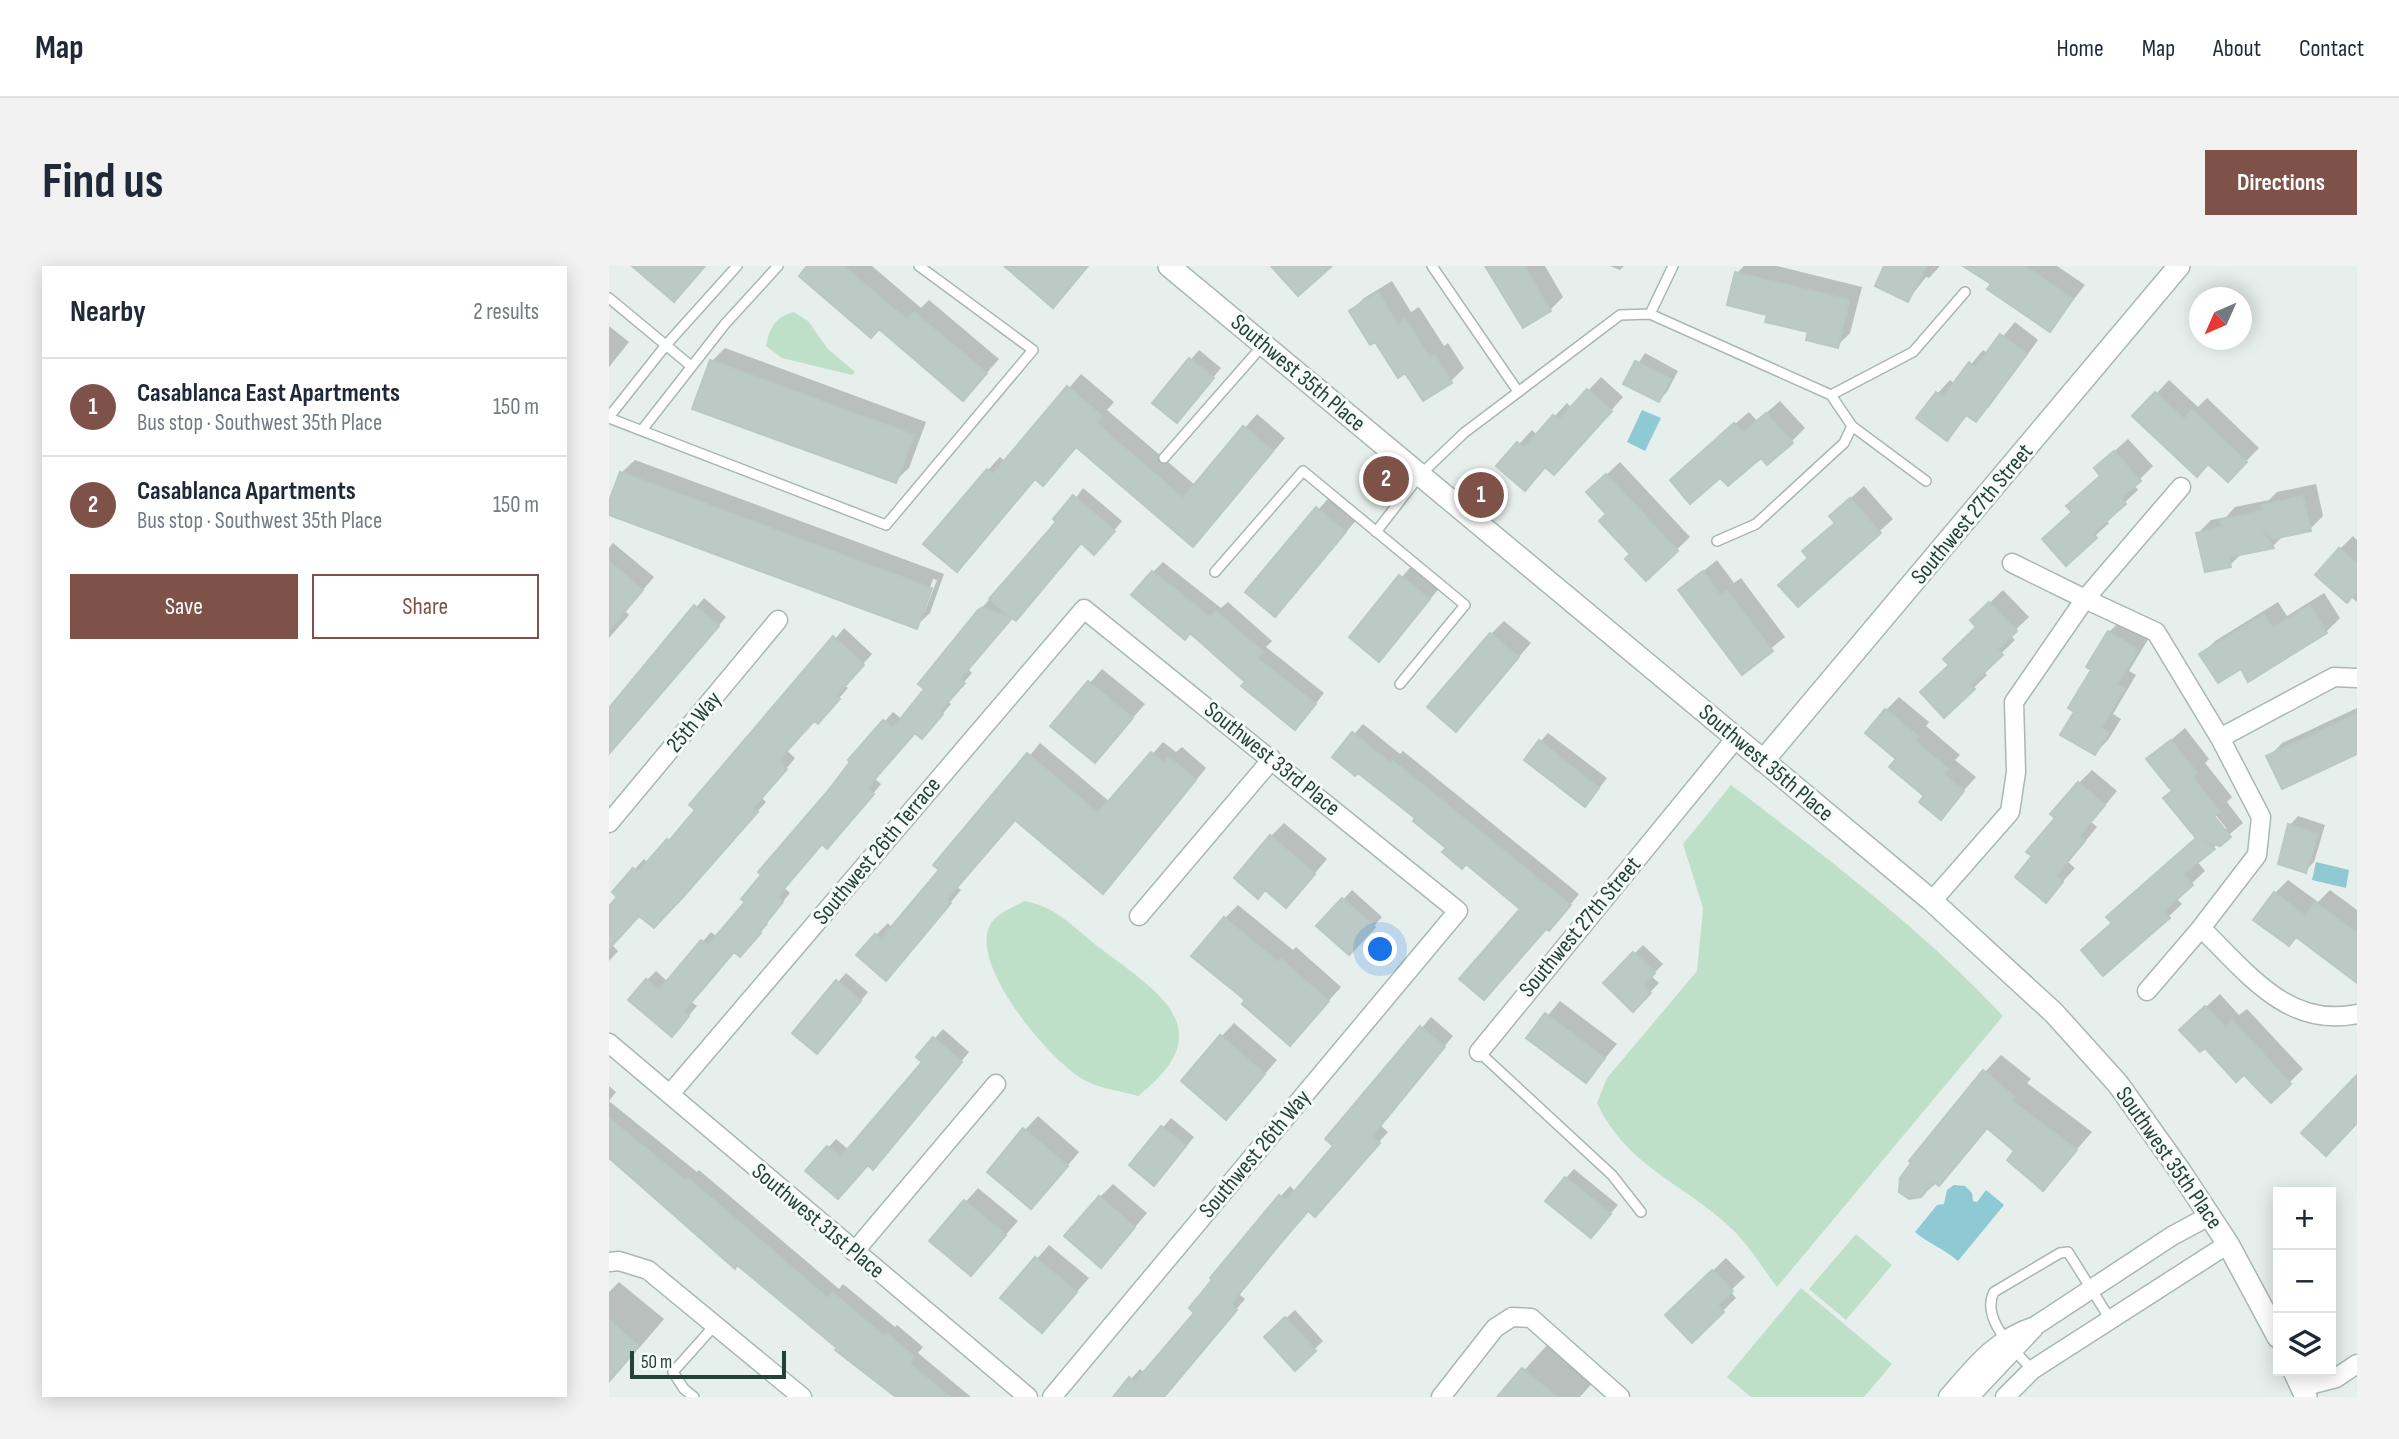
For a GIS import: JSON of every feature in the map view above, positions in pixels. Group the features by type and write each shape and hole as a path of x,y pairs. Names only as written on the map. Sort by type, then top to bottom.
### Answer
{"street":[{"name":"Southwest 35th Place","path":"1170,266 1932,901 2054,1013 2118,1084 2228,1244 2273,1328"},
{"name":"Southwest 27th Street","path":"1763,761 2179,266"},
{"path":"1932,901 2010,812 2016,772 2014,702 2085,599 2181,487"},
{"path":"2012,563 2156,632 2220,738 2261,817 2257,855 2201,928 2147,991"},
{"name":"Southwest 33rd Place","path":"1084,609 1458,911"},
{"name":"Southwest 26th Terrace","path":"670,1094 1084,609"},
{"name":"25th Way","path":"609,823 778,620"},
{"path":"2220,738 2334,677 2357,678"},
{"name":"Southwest 27th Street","path":"1479,1052 1736,738"},
{"path":"1139,916 1272,759"},
{"name":"Southwest 26th Way","path":"1052,1397 1458,911"},
{"path":"2201,928 2273,998 2325,1018 2357,1014"},
{"name":"Southwest 31st Place","path":"609,1042 853,1252 1028,1397"},
{"path":"853,1252 996,1084"},
{"path":"1981,1393 2010,1344 2172,1236 2209,1216"},
{"path":"2004,1397 2032,1370 2228,1244"},
{"path":"609,1262 619,1261 648,1270 802,1397"},
{"path":"1441,1397 1495,1328 1512,1317 1531,1318 1621,1397"},
{"path":"1948,1397 1991,1348 2010,1344"},
{"path":"2301,1385 2336,1378 2357,1364"}],"lane":[{"path":"737,266 666,345 609,418 887,525 1033,349 919,266"},
{"path":"642,430 691,366 778,266"},
{"path":"1432,266 1517,390"},
{"path":"1650,314 1673,266"},
{"path":"1831,395 1913,352 1965,292"},
{"path":"609,298 691,366"},
{"path":"1376,532 1420,475 1464,433 1517,390 1620,315 1650,314 1831,395 1852,426 1926,481"},
{"path":"1164,458 1263,344"},
{"path":"1717,541 1756,524 1844,443 1852,426"},
{"path":"1215,572 1303,471 1465,605 1400,684"},
{"path":"1479,1052 1612,1175 1641,1212"},
{"path":"2032,1370 2010,1344 1990,1311 1994,1292 2060,1252 2068,1252 2110,1319"},
{"path":"694,1397 684,1389 673,1372 715,1325"}],"green space":[{"path":"794,312 808,321 828,349 855,372 852,375 782,358 766,346 774,324"},
{"path":"1731,785 1906,923 2003,1016 1777,1287 1734,1231 1641,1160 1625,1144 1597,1103 1607,1078 1697,971 1703,908 1683,844"},
{"path":"1024,901 1046,908 1065,919 1143,981 1173,1014 1179,1032 1176,1051 1163,1072 1138,1096 1092,1084 1071,1071 1036,1036 1004,991 987,948 988,930 998,916"},
{"path":"1856,1234 1892,1265 1846,1320 1809,1289"},
{"path":"1801,1288 1892,1364 1864,1397 1751,1397 1727,1377"}],"water":[{"path":"1642,410 1661,418 1645,451 1627,442"},
{"path":"2316,862 2349,870 2346,888 2312,880"},
{"path":"1954,1185 1965,1186 1972,1193 1973,1201 1977,1202 1986,1190 2004,1205 1958,1261 1915,1232 1937,1205 1944,1204 1947,1190"}],"building":[{"path":"632,266 705,266 674,302"},
{"path":"807,266 844,266 907,320 914,312 987,373 963,401 879,329 871,338 799,276"},
{"path":"1004,266 1088,266 1053,308"},
{"path":"1271,266 1332,266 1298,296"},
{"path":"1485,266 1524,266 1551,311 1523,328"},
{"path":"1884,266 1926,266 1908,302 1875,286"},
{"path":"1963,266 2025,266 2073,299 2050,332 1987,289 1991,284"},
{"path":"1735,272 1849,300 1838,348 1806,340 1808,332 1765,322 1767,315 1727,305"},
{"path":"1378,292 1398,324 1405,319 1430,358 1435,355 1452,383 1423,401 1405,373 1398,378 1375,342 1370,345 1349,311"},
{"path":"2000,334 2027,354 1976,422 1966,415 1947,441 1916,418 1936,392 1943,397 1969,362 1975,368"},
{"path":"1189,358 1214,378 1177,423 1152,403"},
{"path":"710,360 914,435 896,483 692,409"},
{"path":"1635,361 1671,379 1659,402 1623,384"},
{"path":"1067,386 1102,416 1096,423 1183,498 1243,426 1273,451 1193,547 1076,447 1043,486 1035,479 957,572 923,544 987,469 993,474"},
{"path":"1587,389 1612,411 1554,475 1545,467 1525,491 1496,466 1517,442 1524,448 1553,415 1559,420"},
{"path":"2155,392 2184,419 2192,410 2247,462 2228,482 2208,464 2197,477 2132,416"},
{"path":"1766,413 1793,443 1767,465 1761,458 1728,486 1720,478 1690,504 1670,480 1734,423 1743,433"},
{"path":"2114,451 2141,481 2121,498 2126,504 2093,533 2097,538 2066,566 2042,539 2072,512 2066,506 2100,476 2094,468"},
{"path":"620,472 932,588 917,629 609,515 609,501"},
{"path":"1606,474 1678,551 1646,581 1625,559 1630,554 1599,521 1606,514 1586,492"},
{"path":"1073,495 1115,531 1094,555 1081,543 1016,621 1012,618 960,679 965,683 940,711 943,714 922,739 915,733 867,788 874,794 827,849 822,844 777,897 783,902 759,932 761,933 740,957 734,952 684,1011 689,1016 672,1037 628,1000 646,979 659,990 701,940 708,945 745,902 741,899 761,875 758,872 827,792 850,762 848,760 883,720 893,728 924,689 918,684 978,610 983,607 1011,618 989,599 1056,522 1053,519"},
{"path":"2303,496 2311,531 2273,539 2262,529 2274,548 2229,557 2231,567 2205,572 2196,533 2222,527 2220,520 2263,511 2262,505"},
{"path":"1850,498 1881,533 1798,607 1778,585 1808,558 1802,551 1835,523 1829,516"},
{"path":"1316,507 1346,532 1275,617 1245,592"},
{"path":"2339,548 2357,564 2357,591 2347,603 2315,575"},
{"path":"609,561 643,590 609,630"},
{"path":"1152,571 1210,617 1216,611 1263,652 1257,658 1316,704 1295,730 1241,686 1245,682 1190,633 1185,640 1131,595"},
{"path":"1703,571 1720,595 1727,590 1773,651 1742,675 1678,590"},
{"path":"1399,575 1430,599 1379,662 1349,637"},
{"path":"1989,602 2017,631 1998,649 2003,655 1971,685 1975,689 1944,718 1920,692 1949,665 1943,659 1976,627 1970,620"},
{"path":"694,605 719,626 609,754 609,708"},
{"path":"2310,605 2327,633 2248,682 2241,669 2218,683 2199,654 2264,614 2273,628"},
{"path":"2108,631 2138,650 2117,684 2125,688 2101,728 2109,732 2095,755 2060,735 2074,712 2068,708 2091,670 2086,667"},
{"path":"1490,633 1519,657 1456,732 1427,707"},
{"path":"833,636 864,665 836,696 840,699 818,724 814,721 778,761 787,769 753,808 758,812 683,897 654,928 639,916 609,949 609,906 617,897 612,892 633,868 638,872 667,839 669,841 695,810 689,805"},
{"path":"1088,681 1133,718 1095,763 1050,726"},
{"path":"1885,709 1918,736 1914,740 1948,769 1944,774 1964,791 1941,820 1919,802 1924,796 1889,767 1896,759 1865,733"},
{"path":"2357,714 2357,754 2282,789 2266,756"},
{"path":"1352,732 1390,763 1392,760 1571,905 1549,931 1546,929 1484,1000 1459,979 1520,909 1466,864 1462,869 1442,852 1446,848 1413,821 1415,818 1358,773 1355,776 1332,757"},
{"path":"1539,740 1599,788 1585,807 1524,760"},
{"path":"2171,740 2197,773 2193,777 2220,812 2214,816 2231,837 2220,846 2203,840 2215,849 2183,874 2193,885 2164,911 2170,918 2103,976 2081,950 2112,923 2106,917 2196,838 2163,798 2172,791 2146,759"},
{"path":"1151,752 1164,763 1169,757 1196,780 1103,894 1015,820 947,899 951,903 886,981 856,955 875,934 881,939 939,870 933,865 1027,753 1098,813"},
{"path":"2078,782 2105,805 2079,836 2085,841 2056,876 2063,882 2046,903 2015,877 2032,856 2026,852 2055,818 2050,814"},
{"path":"2288,824 2318,834 2306,873 2278,864"},
{"path":"1270,835 1315,874 1286,908 1265,890 1258,899 1234,878"},
{"path":"2274,892 2305,915 2315,902 2357,933 2357,983 2296,937 2289,946 2253,920"},
{"path":"1342,898 1375,927 1349,955 1316,926"},
{"path":"1224,917 1278,962 1281,959 1329,1001 1290,1046 1242,1004 1245,1000 1191,956"},
{"path":"1633,952 1655,973 1644,985 1651,993 1633,1012 1603,983"},
{"path":"836,980 861,1001 817,1054 792,1033"},
{"path":"2205,1006 2225,1027 2232,1020 2291,1084 2271,1103 2244,1075 2236,1082 2205,1048 2200,1052 2179,1030"},
{"path":"1545,1013 1605,1058 1586,1083 1526,1038"},
{"path":"1420,1026 1445,1047 1372,1136 1380,1143 1315,1217 1308,1211 1279,1245 1231,1304 1237,1310 1164,1397 1113,1397 1129,1377 1135,1382 1194,1313 1189,1308 1212,1280 1210,1278 1279,1195 1286,1201 1333,1146 1325,1139"},
{"path":"1220,1035 1265,1074 1226,1120 1181,1081"},
{"path":"933,1037 962,1062 873,1170 868,1165 838,1199 805,1171 827,1146 840,1158 922,1062 916,1057"},
{"path":"1983,1070 2015,1097 2012,1101 2077,1150 2043,1191 2007,1160 2014,1151 1987,1128 1939,1186 1934,1182 1921,1197 1909,1199 1899,1192 1900,1178 1911,1163 1909,1161"},
{"path":"2357,1075 2357,1123 2326,1156 2301,1133"},
{"path":"609,1118 686,1181 688,1178 828,1298 832,1292 884,1336 886,1333 915,1357 910,1364 950,1397 896,1397 835,1350 837,1348 737,1265 735,1269 609,1158"},
{"path":"1161,1126 1186,1146 1154,1186 1129,1165"},
{"path":"1023,1128 1068,1166 1031,1209 987,1172"},
{"path":"1565,1177 1611,1214 1591,1238 1545,1201"},
{"path":"1099,1196 1135,1227 1101,1268 1064,1236"},
{"path":"964,1200 1006,1235 971,1276 929,1241"},
{"path":"1035,1257 1077,1292 1042,1333 1000,1298"},
{"path":"1712,1270 1733,1291 1718,1305 1724,1312 1692,1343 1665,1315"},
{"path":"1285,1317 1316,1351 1295,1371 1264,1337"},
{"path":"609,1320 639,1346 609,1381"},
{"path":"1522,1368 1557,1397 1497,1397"}],"place":[{"name":"Casablanca Apartments","path":"1386,479"},
{"name":"Casablanca East Apartments","path":"1481,495"}]}
